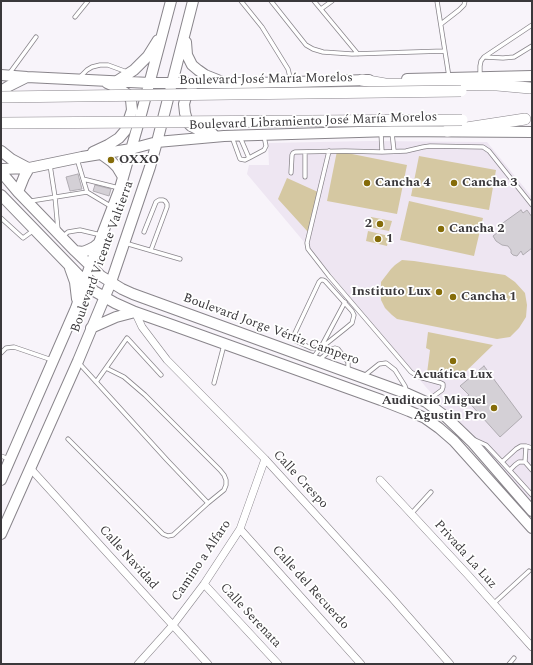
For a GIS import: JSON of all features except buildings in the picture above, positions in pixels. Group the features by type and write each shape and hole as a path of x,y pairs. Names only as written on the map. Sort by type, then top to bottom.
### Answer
{"main road":[{"name":"Boulevard Vicente Valtierra","path":"1,480 5,458 53,360 76,308 90,266 120,188 150,83 171,1"},
{"name":"Boulevard Vicente Valtierra","path":"1,534 78,361 111,282 157,142 193,1"},
{"path":"186,30 186,50 192,64 205,75 225,83"},
{"path":"117,81 129,74 148,56 163,32"},
{"path":"5,75 150,83 291,82 532,76"},
{"path":"1,91 27,77"},
{"path":"79,158 108,145 119,138 125,131 132,110 127,94 101,80"},
{"path":"362,80 385,84 531,88"},
{"path":"210,83 193,89 186,97 184,104 188,123 199,130 232,136"},
{"name":"Boulevard José María Morelos","path":"1,97 461,91 531,88"},
{"path":"1,123 462,120 528,118"},
{"path":"447,131 528,118"},
{"name":"Boulevard Libramiento José María Morelos","path":"1,171 29,168 131,149 157,142 232,136 392,131 532,132"},
{"path":"1,151 11,159 29,168 18,192"},
{"path":"101,154 117,166 123,177"},
{"name":"Boulevard Jorge Vértiz Campero","path":"1,171 18,192 90,266 101,276 122,289 408,394 426,402 446,417 466,436 532,511"},
{"path":"2,196 94,291 105,298 135,312 172,326 381,400 425,418 454,441 532,528"},
{"path":"75,251 83,252 94,247 101,238"},
{"path":"68,263 75,282 77,297 76,308"},
{"path":"172,308 164,309 162,312 163,320 172,326"},
{"path":"91,328 116,317 135,312"}],"street":[{"name":"Calle Crespo","path":"135,312 142,327 167,360 265,459 450,664"},
{"name":"Camino a Alfaro","path":"138,664 173,625 204,584 240,529 265,459"},
{"name":"Calle Navidad","path":"30,468 208,664"},
{"name":"Privada La Luz","path":"380,480 532,648"},
{"name":"Calle del Recuerdo","path":"240,529 361,664"},
{"name":"Calle Serenata","path":"204,584 278,664"}],"lane":[{"path":"75,17 88,1"},
{"path":"242,1 262,27 288,69 291,82"},
{"path":"271,1 306,45 322,52 358,54 444,50"},
{"path":"314,1 358,54"},
{"path":"321,9 332,1"},
{"path":"437,1 449,78"},
{"path":"441,24 464,6 465,1"},
{"path":"480,77 481,61 484,57 532,25"},
{"path":"5,75 36,37"},
{"path":"484,57 514,57 532,46"},
{"path":"78,80 87,70 100,65 115,67 129,74"},
{"path":"392,131 394,152"},
{"path":"381,132 382,152"},
{"path":"232,136 240,159 245,160 264,150 266,146 264,135"},
{"path":"232,136 249,158"},
{"path":"291,173 293,153 329,151 394,152 423,147 483,147 489,151 532,205"},
{"path":"329,151 307,243 308,249 329,276 411,372 419,377 443,384 442,390 426,402"},
{"path":"305,152 305,178"},
{"path":"79,158 87,192"},
{"path":"50,164 59,235 80,230 101,238"},
{"path":"83,179 120,188"},
{"path":"28,202 87,192 112,207"},
{"path":"144,232 156,202 159,200 166,201 167,207 165,214 151,250"},
{"path":"1,218 23,238 35,230"},
{"path":"124,243 180,259"},
{"path":"325,281 354,315 352,323 321,347 311,348 296,341 294,335 319,282 321,280 325,281 329,276"},
{"path":"315,360 348,297"},
{"path":"96,382 127,338 161,375"},
{"path":"214,383 224,344"},
{"path":"1,353 6,348 14,347 53,360"},
{"path":"315,360 332,349 338,349 348,362 348,372"},
{"path":"78,361 208,504"},
{"path":"362,378 379,364 386,363 395,370 408,394"},
{"path":"68,439 163,534 168,536 173,535 224,490 226,480 224,475 150,400 124,377 106,368"},
{"path":"466,436 486,445 532,495"},
{"path":"502,462 521,446 532,448"},
{"path":"524,462 526,446"},
{"path":"510,470 519,462 524,462"},
{"path":"524,462 532,470"},
{"path":"411,514 431,492"},
{"path":"493,604 529,571"},
{"path":"509,664 514,658"}],"shaded area":[{"name":"Instituto Lux","path":"371,141 487,142 532,197 532,507 425,386 247,174 249,165 269,165 268,143"},
{"name":"Cancha 4","path":"337,151 407,165 397,214 327,201"},
{"name":"Cancha 3","path":"419,156 496,170 489,210 411,196"},
{"path":"287,178 318,192 308,232 278,199"},
{"name":"Cancha 2","path":"409,201 483,218 474,256 400,240"},
{"name":"2","path":"371,217 392,221 389,231 369,227"},
{"name":"1","path":"368,231 389,236 387,246 366,241"},
{"name":"Cancha 1","path":"402,260 505,275 515,282 525,293 527,305 526,317 519,328 510,337 497,339 397,319 385,308 381,300 381,282 391,269"},
{"name":"Acuática Lux","path":"428,332 493,345 457,380 427,373 430,350 426,348"}],"place":[{"name":"OXXO","path":"111,160"},
{"name":"Cancha 4","path":"367,183"},
{"name":"Cancha 3","path":"454,183"},
{"name":"2","path":"380,224"},
{"name":"Cancha 2","path":"441,229"},
{"name":"1","path":"378,239"},
{"name":"Instituto Lux","path":"439,292"},
{"name":"Cancha 1","path":"453,297"},
{"name":"Acuática Lux","path":"453,361"},
{"name":"Auditorio Miguel Agustin Pro","path":"494,408"}]}
